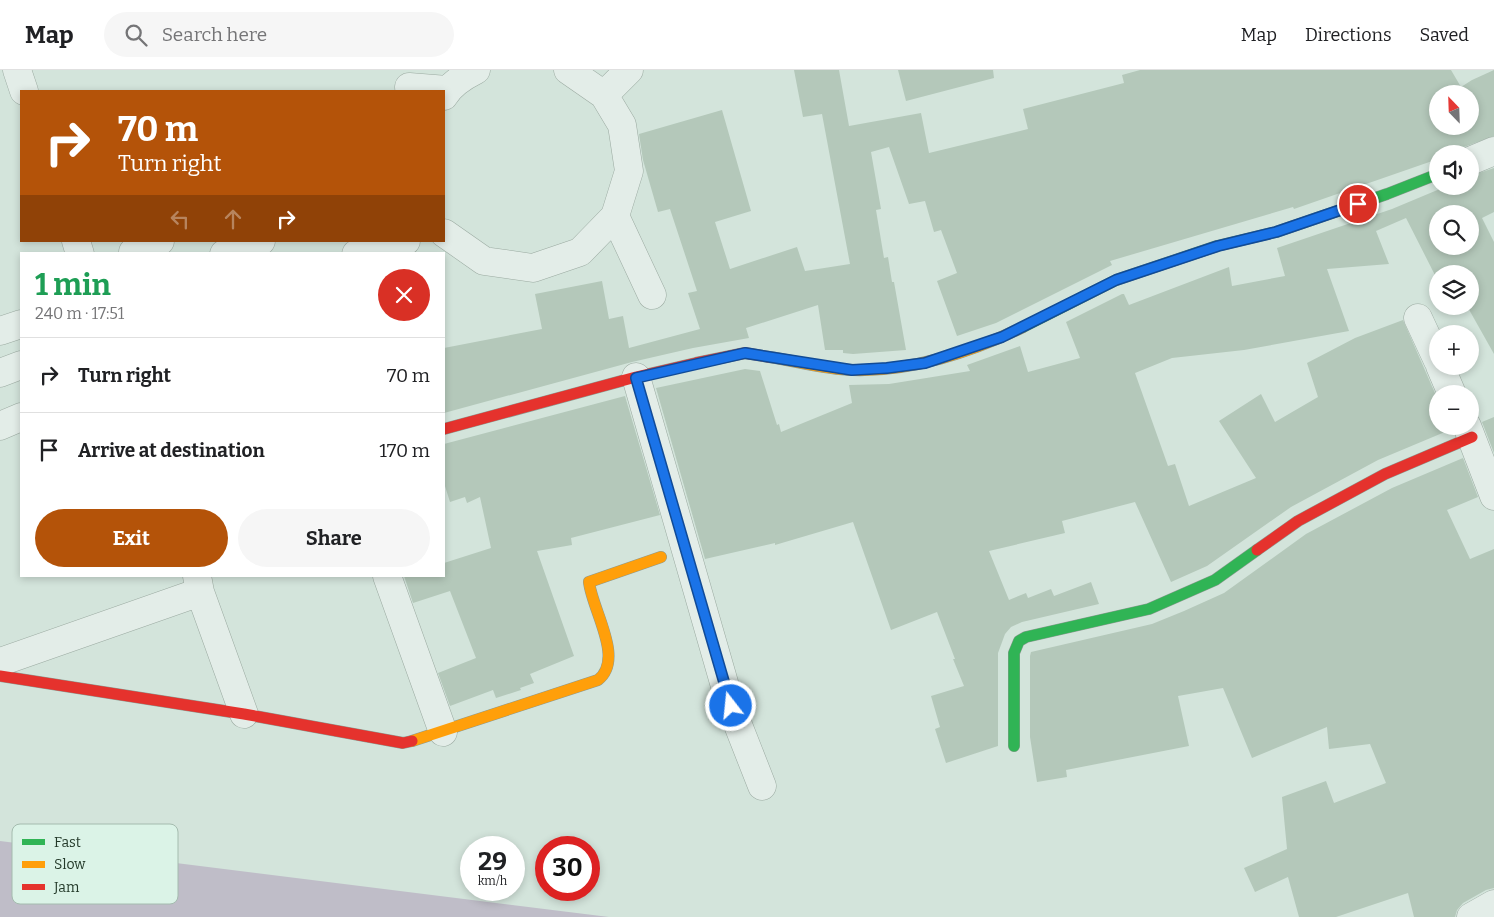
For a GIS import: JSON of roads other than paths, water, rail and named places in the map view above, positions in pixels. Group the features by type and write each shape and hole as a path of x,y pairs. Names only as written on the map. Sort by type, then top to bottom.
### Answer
{"street":[{"path":"17,70 24,90"},
{"path":"446,93 467,75 476,70"},
{"path":"445,234 484,261 533,268 580,252 615,216 629,171 622,125 604,95 568,70"},
{"path":"604,95 629,70"},
{"path":"412,83 436,90"},
{"path":"1479,157 1494,151"},
{"path":"445,429 636,378 745,353 852,370 925,363 1002,337 1116,280 1218,246 1276,232 1429,178"},
{"path":"615,216 652,295"},
{"path":"133,252 158,242"},
{"path":"230,252 258,242"},
{"path":"364,252 402,242"},
{"path":"1418,318 1429,342"},
{"path":"0,331 20,324"},
{"path":"0,373 20,365"},
{"path":"636,378 731,706 762,786"},
{"path":"0,426 20,417"},
{"path":"1014,746 1014,653 1019,641 1026,637 1149,609 1215,580 1298,521 1463,435"},
{"path":"1470,435 1494,496"},
{"path":"0,676 244,714 402,743 420,740 595,682 606,672 610,658 589,582 661,557"},
{"path":"387,577 443,732"},
{"path":"0,662 199,584 244,714"},
{"path":"1471,917 1494,904"}]}
